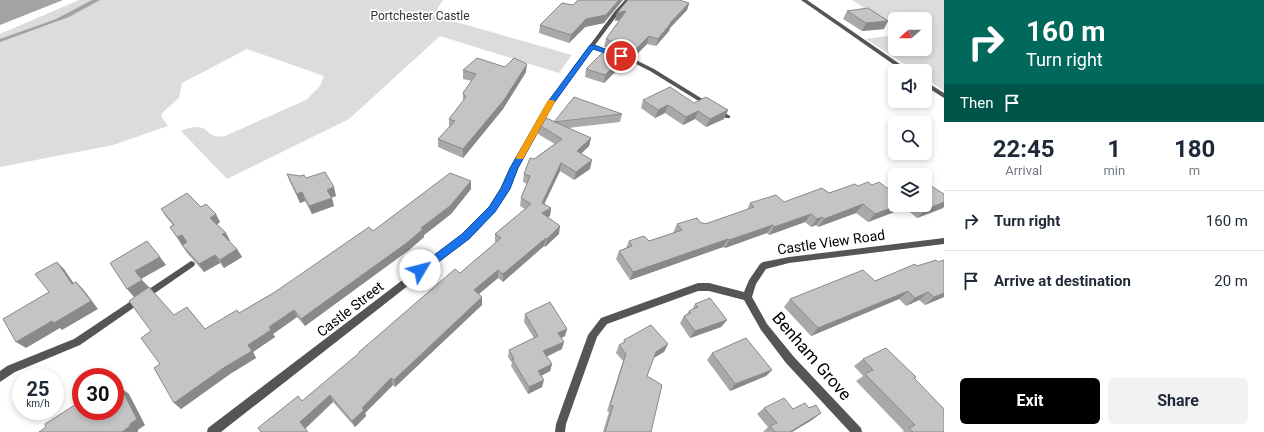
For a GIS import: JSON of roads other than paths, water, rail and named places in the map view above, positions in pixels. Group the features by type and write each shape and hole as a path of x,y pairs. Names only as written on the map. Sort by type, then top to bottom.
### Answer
{"street":[{"name":"Castle Street","path":"212,432 466,236 480,223 492,209 505,189 514,168 550,103 628,0"},
{"path":"804,0 897,64"},
{"path":"592,46 648,68 728,117"},
{"path":"932,88 944,96"},
{"name":"Castle View Road","path":"747,297 752,283 763,266 790,260 944,241"},
{"path":"0,377 11,369 77,342 192,264"},
{"path":"560,432 561,424 593,335 604,321 698,287 709,287 747,297"},
{"name":"Benham Grove","path":"747,297 768,332 790,360 857,432"}],"park label":[{"name":"Portchester Castle","path":"420,16"}]}
